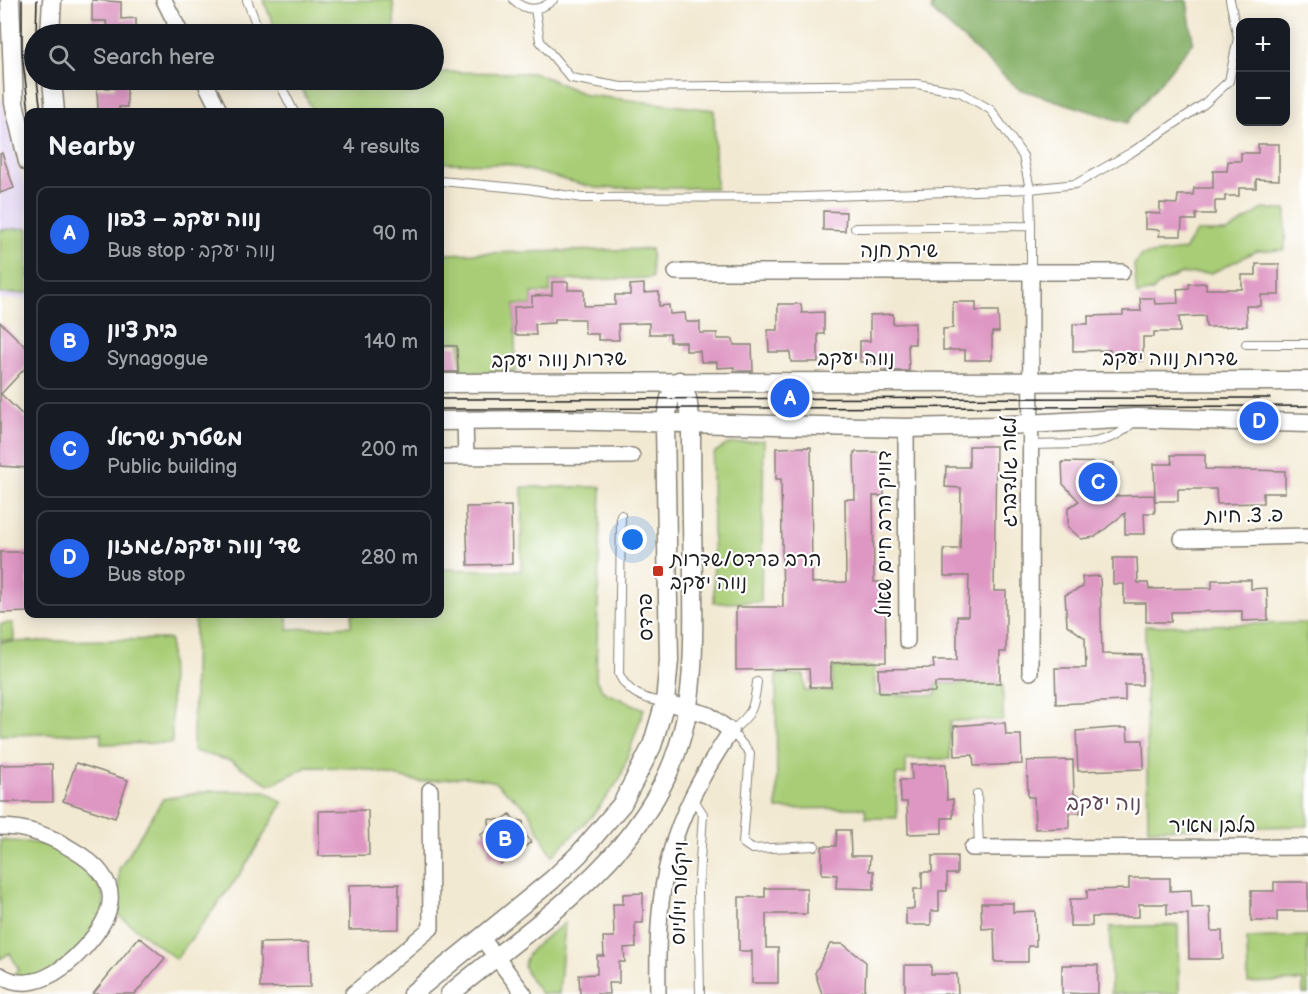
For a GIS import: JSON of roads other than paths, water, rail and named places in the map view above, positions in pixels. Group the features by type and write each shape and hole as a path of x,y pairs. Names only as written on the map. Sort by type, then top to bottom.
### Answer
{"street":[{"path":"10,0 14,94 24,143"},
{"path":"51,24 52,0"},
{"path":"164,0 176,24"},
{"path":"53,90 56,108"},
{"path":"209,90 218,108"},
{"name":"שירת חנה","path":"676,272 1122,272"},
{"name":"לאה גולדברג","path":"1030,672 1031,272"},
{"path":"450,994 576,892 620,847 639,823 663,785 677,753 689,708 694,660 691,423 687,398 679,381"},
{"name":"נווה יעקב","path":"679,381 1032,381"},
{"name":"שדרות נווה יעקב","path":"444,383 679,381"},
{"name":"פרדס","path":"412,994 552,880 601,830 622,804 652,747 665,702 669,660 665,423 670,398 679,381"},
{"name":"שדרות נווה יעקב","path":"1032,381 1308,381"},
{"path":"444,421 906,428 1136,418 1308,423"},
{"path":"465,421 466,457"},
{"name":"דוויק הרב חיים שאול","path":"906,428 907,641"},
{"path":"444,457 632,456"},
{"name":"פ. צ. חיות","path":"1182,539 1308,536"},
{"path":"665,702 709,715 731,730"},
{"name":"ויקטור ויוליוס","path":"658,994 657,933 662,885 675,833 692,797 731,730"},
{"path":"353,994 431,928 430,790"},
{"path":"0,827 27,829 74,850 102,873 110,891 111,905 107,920 99,932 56,978 31,990 8,983 0,975"},
{"name":"בלבן מאיר","path":"975,848 1308,847"},
{"path":"481,937 524,994"}],"lane":[{"path":"247,0 256,24"},
{"path":"514,0 527,8 535,9 553,0"},
{"path":"444,181 527,189 582,198 804,197 1030,189 1076,184 1132,152 1204,104 1229,81 1238,38 1230,0"},
{"path":"535,9 540,41 571,78 621,87 917,84 960,92 991,110 1023,156 1030,189 1031,272"},
{"path":"283,90 292,108"},
{"path":"855,228 1031,226"},
{"path":"1246,344 1308,344"},
{"path":"1032,445 1109,441 1121,434 1136,418"},
{"path":"621,515 619,674 623,684 638,694 650,700 665,702"},
{"path":"757,681 755,706 748,718 731,730 750,753 743,843 752,849 815,846"},
{"path":"975,848 977,794"},
{"name":"ויקטור ויוליוס","path":"692,797 703,814 698,892 700,994"}],"tram line":[{"path":"22,0 24,69"},
{"path":"36,24 37,0"},
{"path":"26,90 29,108"},
{"path":"38,90 40,108"},
{"path":"444,399 1270,398"},
{"path":"444,409 1308,406"}],"place":[{"name":"נווה יעקב – צפון","path":"790,398"},
{"name":"שד׳ נווה יעקב/גמזון","path":"1259,421"},
{"name":"משטרת ישראל","path":"1098,482"},
{"name":"הרב פרדס/שדרות נווה יעקב","path":"658,571"},
{"name":"בית ציון","path":"505,839"}],"district":[{"name":"נוה יעקב","path":"1104,803"}]}
